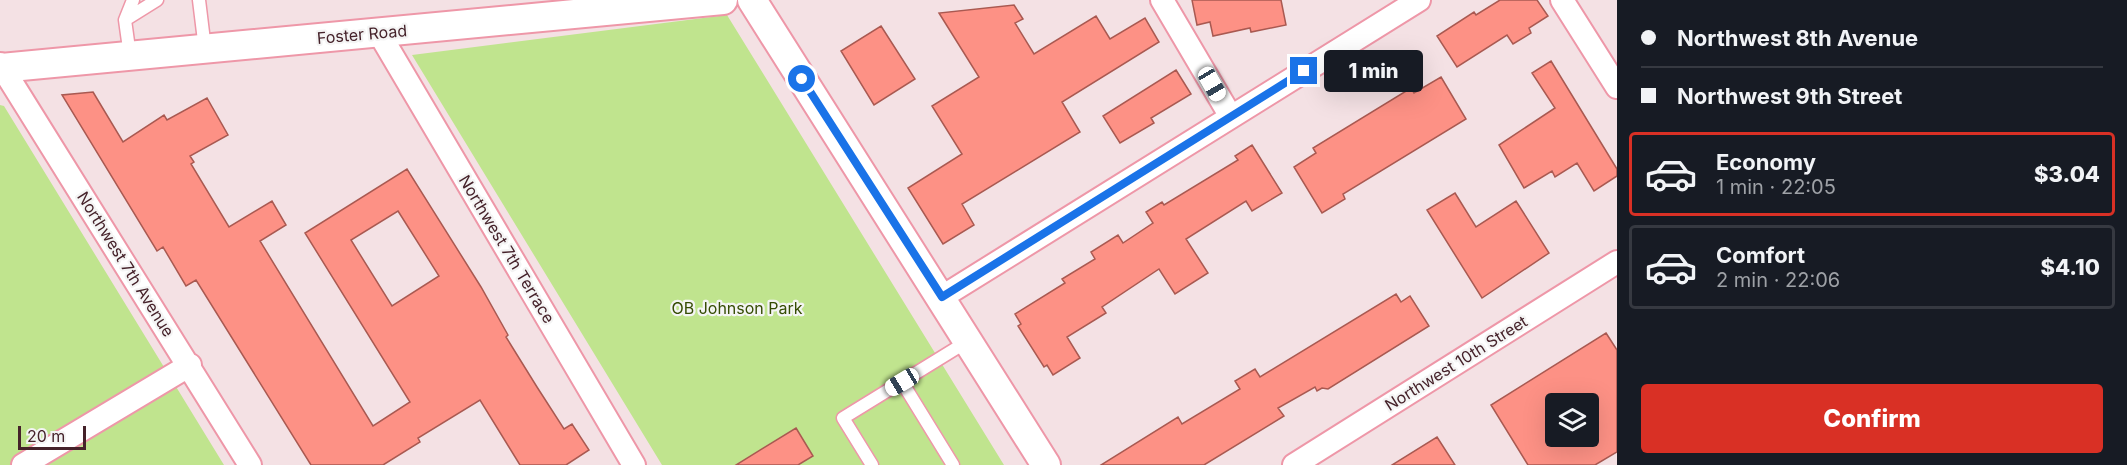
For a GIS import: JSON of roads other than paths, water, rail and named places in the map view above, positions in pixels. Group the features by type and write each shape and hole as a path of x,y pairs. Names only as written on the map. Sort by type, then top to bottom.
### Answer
{"street":[{"name":"Foster Road","path":"1,67 723,0"},
{"path":"752,0 942,297 1046,465"},
{"path":"1162,0 1231,117"},
{"path":"942,297 1419,0"},
{"path":"1562,0 1617,87"},
{"name":"Northwest 7th Terrace","path":"379,33 628,463"},
{"name":"Northwest 7th Avenue","path":"1,67 190,365 250,465"},
{"name":"Northwest 10th Street","path":"1294,465 1617,262"},
{"path":"23,465 190,365"}],"lane":[{"path":"130,56 125,20 133,0"},
{"path":"125,20 157,0"},
{"path":"199,0 205,49"},
{"path":"872,465 843,418 969,340"},
{"path":"902,382 954,465"}],"park label":[{"name":"OB Johnson Park","path":"737,308"}]}
